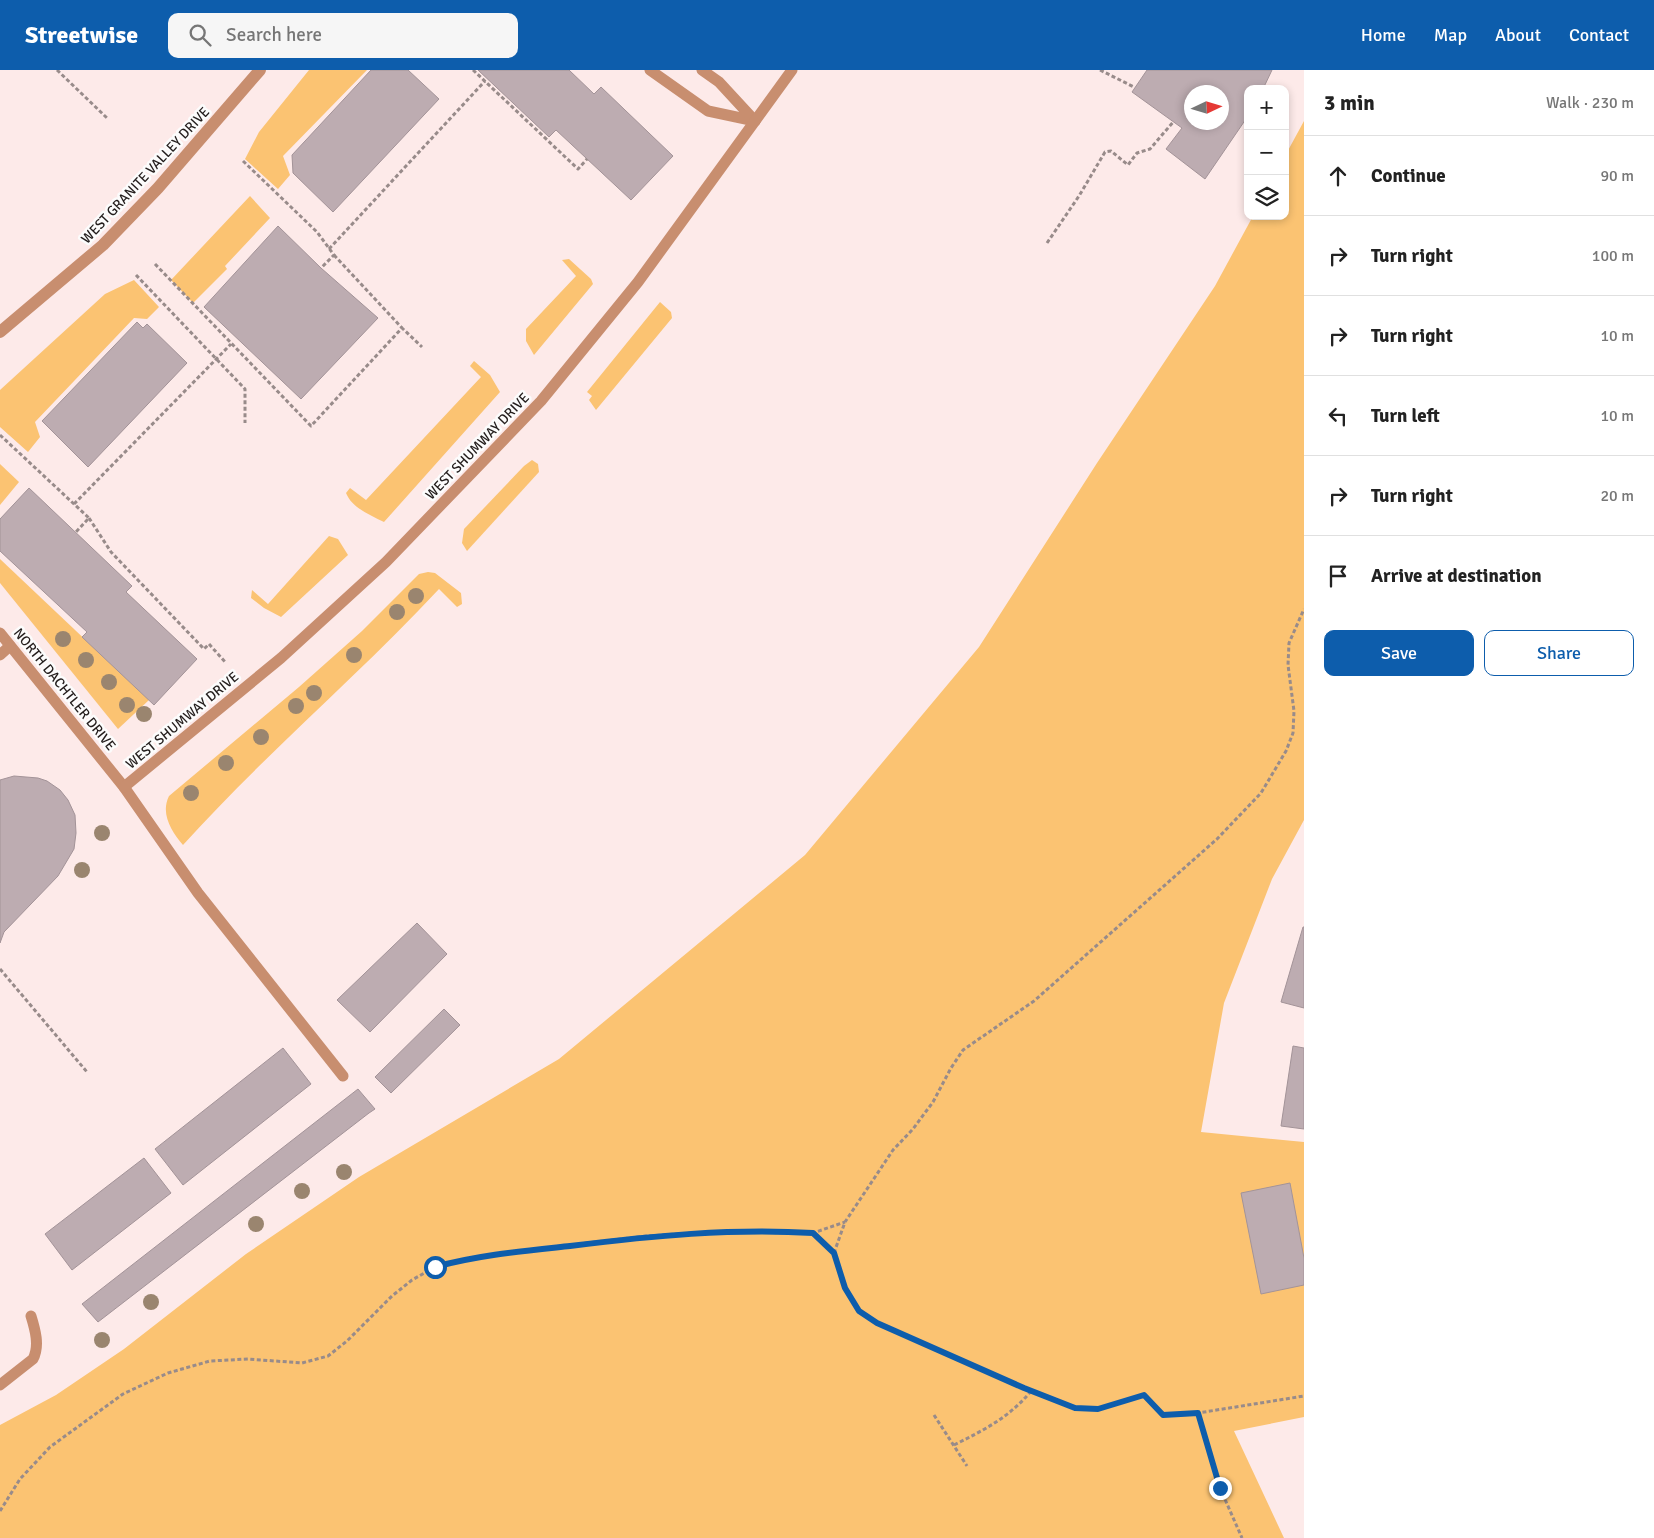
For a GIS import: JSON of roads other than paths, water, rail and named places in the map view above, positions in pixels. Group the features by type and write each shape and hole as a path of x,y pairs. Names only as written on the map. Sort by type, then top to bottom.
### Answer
{"street":[{"name":"WEST GRANITE VALLEY DRIVE","path":"0,332 103,245 158,188 260,70"}],"lane":[{"path":"650,70 708,110 755,122"},
{"path":"702,70 719,82 755,122"},
{"name":"WEST SHUMWAY DRIVE","path":"124,787 281,658 379,569 541,401 638,282 792,70"},
{"name":"NORTH DACHTLER DRIVE","path":"0,632 124,787 198,893 343,1076"},
{"path":"0,655 10,646"},
{"path":"0,1385 33,1359 36,1353 35,1329 31,1316"}]}
